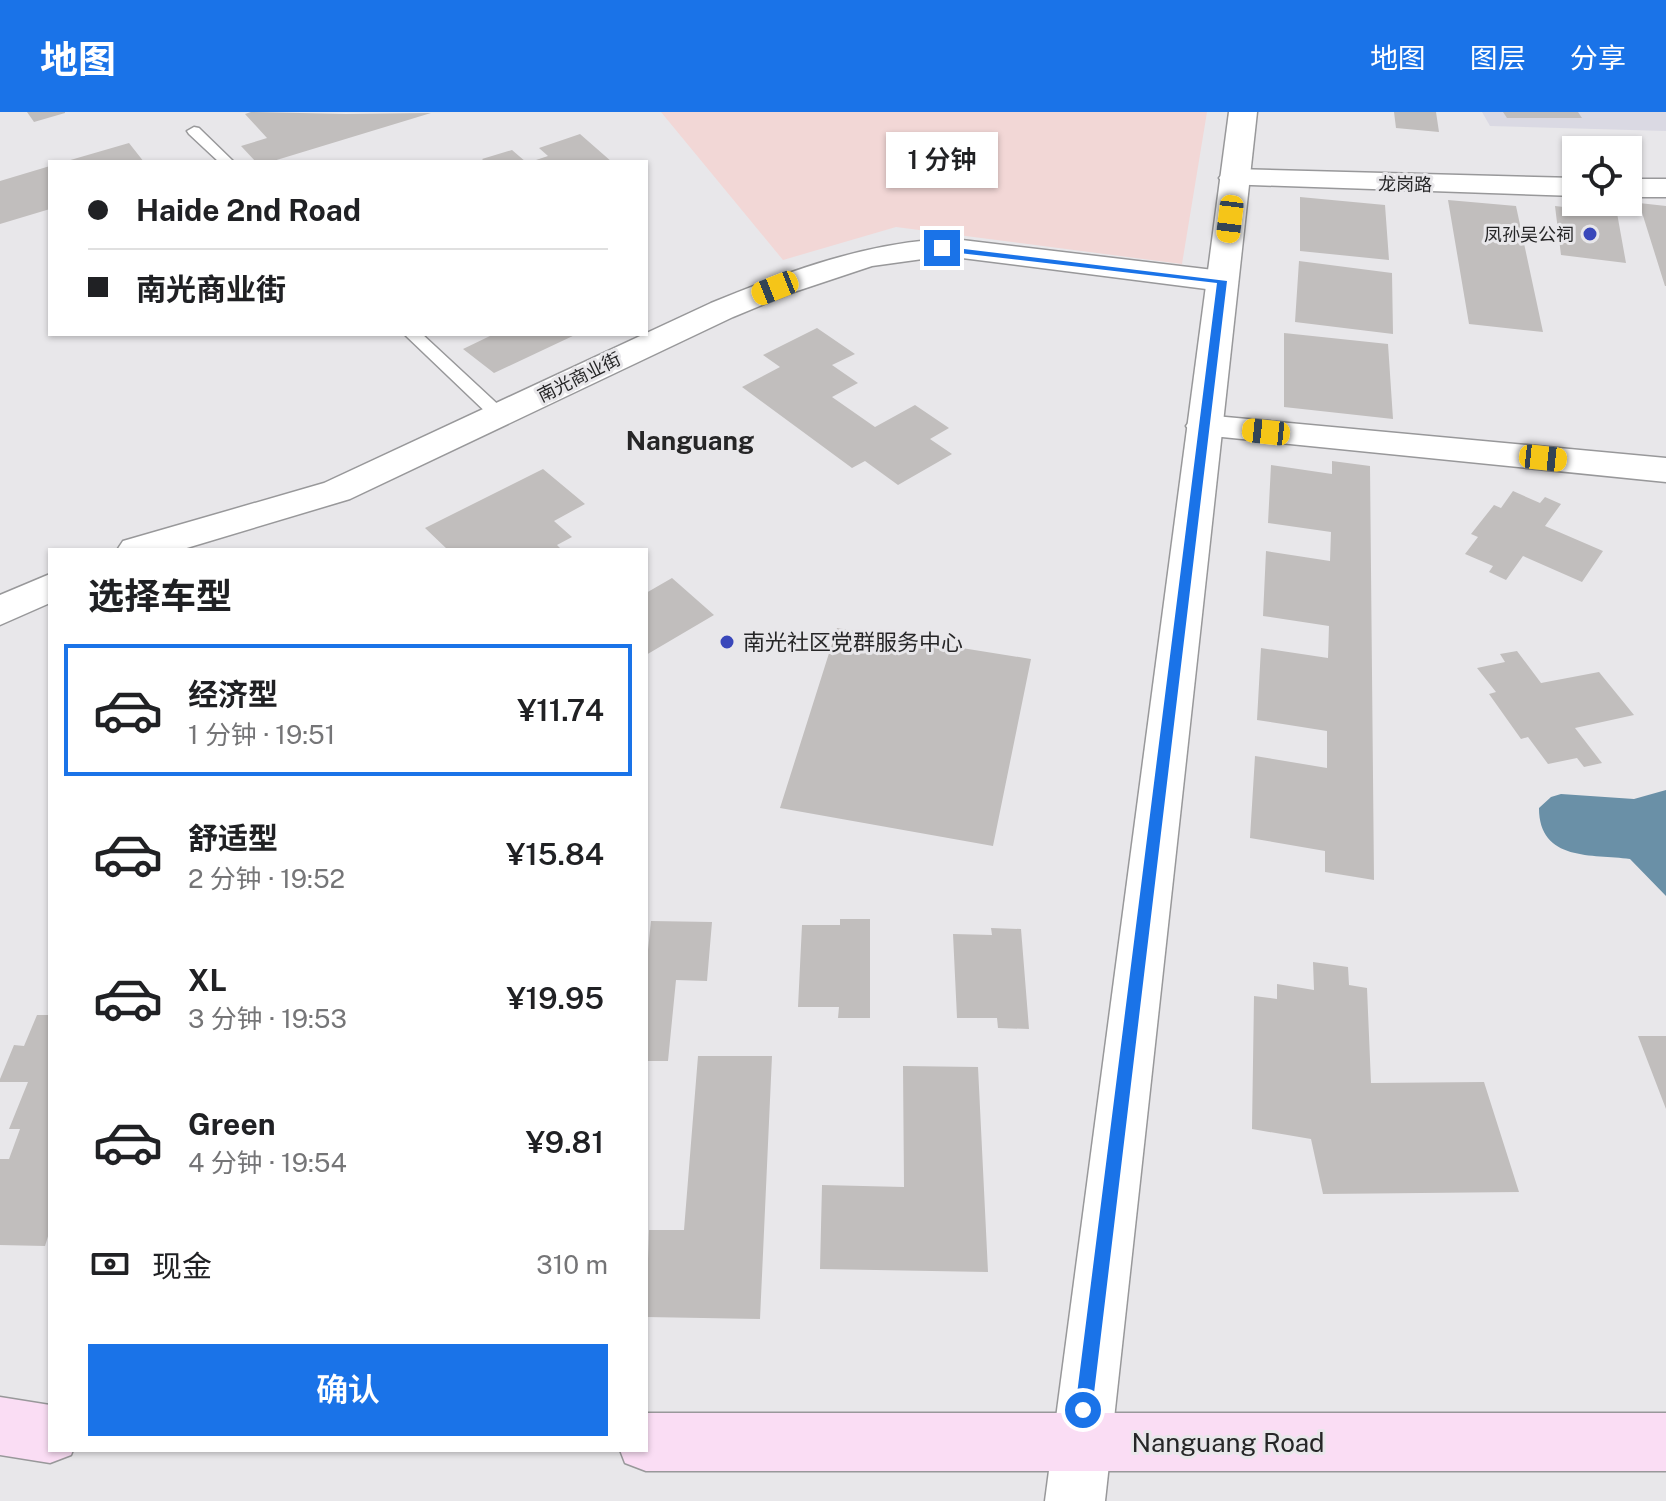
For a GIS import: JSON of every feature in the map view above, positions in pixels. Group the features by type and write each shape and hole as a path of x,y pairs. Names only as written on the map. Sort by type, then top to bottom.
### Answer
{"main road":[{"path":"0,1426 48,1434"},
{"name":"Nanguang Road","path":"648,1442 1666,1442"}],"street":[{"path":"1075,1501 1243,112"},
{"name":"龙岗路","path":"1234,178 1562,187"},
{"path":"1642,188 1666,188"},
{"name":"南光商业街","path":"143,548 337,491 722,310 802,279 884,253 922,248 962,249 1222,281"},
{"path":"1204,426 1666,470"},
{"path":"0,611 48,588"}],"lane":[{"path":"194,131 225,160"},
{"path":"414,336 499,415"}],"shaded area":[{"path":"661,112 1207,112 1182,264 896,227 783,260"},
{"path":"1482,112 1666,112 1666,131 1490,126"}],"water":[{"path":"1666,790 1666,896 1630,859 1571,852 1558,847 1548,838 1541,825 1539,808 1551,797 1561,794 1634,799"}],"building":[{"path":"27,112 65,112 65,113 34,122"},
{"path":"1394,112 1436,112 1439,132 1396,128"},
{"path":"1503,112 1578,112 1582,118 1507,118"},
{"path":"431,113 277,160 254,160 241,146 267,138 245,114"},
{"path":"580,134 610,160 536,160 548,156 539,148"},
{"path":"129,143 142,160 70,160"},
{"path":"512,150 524,160 483,160"},
{"path":"48,167 48,210 0,224 0,181"},
{"path":"1300,197 1385,205 1389,260 1300,251"},
{"path":"1448,200 1516,206 1543,332 1469,324"},
{"path":"1642,203 1666,206 1665,286 1642,213"},
{"name":"凤孙吴公祠","path":"1555,206 1562,207 1562,216 1618,216 1626,263 1561,255"},
{"path":"1299,261 1392,273 1393,334 1295,322"},
{"path":"817,328 855,354 832,365 858,383 832,397 875,427 915,405 949,428 930,439 952,454 898,485 865,461 852,468 742,387 780,367 763,355"},
{"path":"1284,333 1388,344 1393,419 1284,407"},
{"path":"490,336 573,336 494,373 463,349"},
{"path":"1332,461 1370,466 1374,880 1325,872 1325,851 1250,838 1255,756 1327,768 1327,731 1257,720 1261,648 1328,658 1329,626 1263,616 1266,551 1330,561 1331,532 1268,523 1271,465 1332,474"},
{"path":"543,469 585,504 554,521 572,537 557,545 560,548 446,548 425,528"},
{"path":"1513,491 1540,503 1545,497 1561,504 1545,526 1603,551 1582,582 1523,556 1506,580 1489,572 1493,566 1465,554 1478,537 1471,534 1494,505 1501,508"},
{"path":"672,578 714,615 648,654 648,592"},
{"path":"837,628 1031,659 993,846 780,808"},
{"path":"1517,651 1541,683 1599,672 1634,715 1575,728 1602,763 1584,767 1577,758 1548,764 1528,737 1521,739 1489,694 1496,692 1477,668 1505,662 1500,654"},
{"path":"840,919 870,919 870,1018 838,1018 839,1007 798,1007 802,925 840,925"},
{"path":"651,921 712,922 707,981 676,980 668,1061 648,1061"},
{"path":"991,928 1021,929 1029,1029 998,1028 997,1018 957,1018 953,934 992,935"},
{"path":"1313,962 1348,967 1349,985 1367,988 1371,1083 1484,1082 1519,1192 1323,1194 1311,1139 1252,1129 1254,996 1277,999 1277,984 1314,990"},
{"path":"37,1015 48,1015 48,1236 45,1246 0,1245 0,1159 9,1159 20,1129 9,1129 28,1082 0,1082 0,1079 14,1045 24,1046"},
{"path":"1638,1036 1666,1036 1666,1109"},
{"path":"698,1056 772,1056 760,1319 648,1317 649,1230 684,1230"},
{"path":"903,1066 978,1067 988,1272 820,1269 822,1185 904,1187"}],"place":[{"name":"凤孙吴公祠","path":"1590,234"},
{"name":"南光社区党群服务中心","path":"727,642"}],"district":[{"name":"Nanguang","path":"690,440"}],"route":[{"path":"942,248 1222,281 1083,1410"}]}
